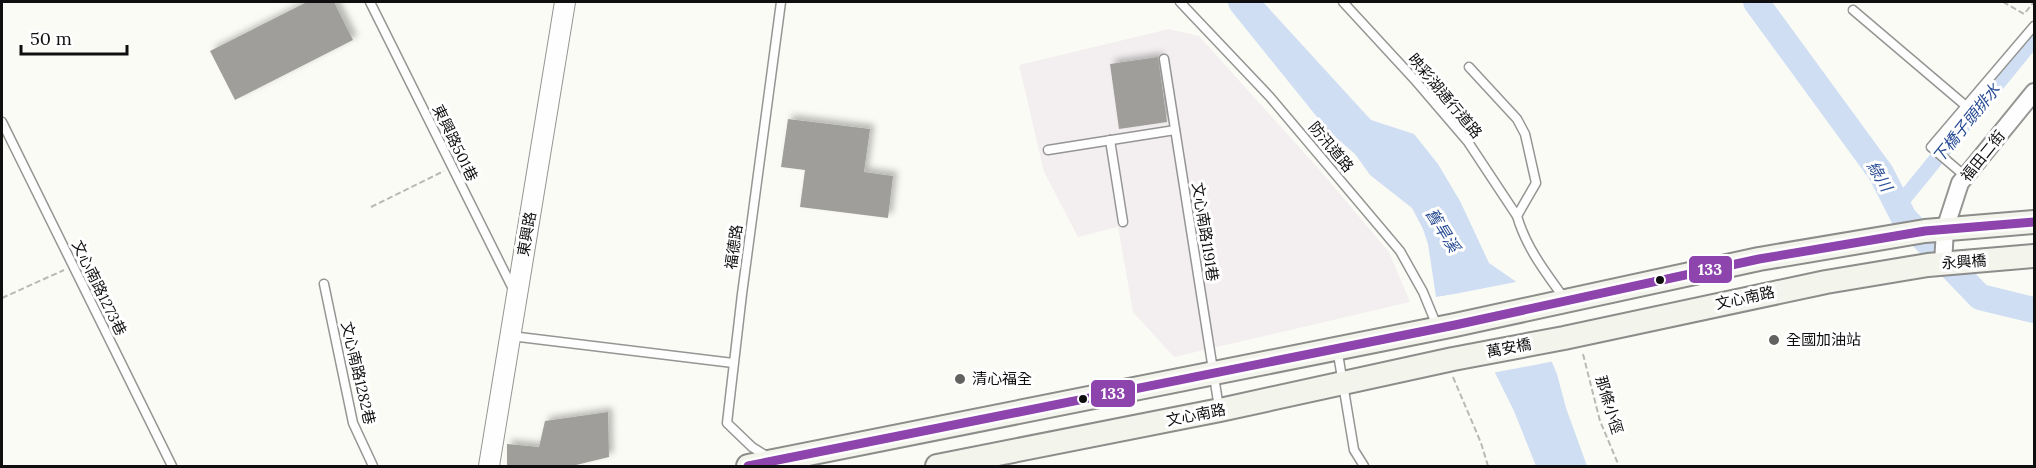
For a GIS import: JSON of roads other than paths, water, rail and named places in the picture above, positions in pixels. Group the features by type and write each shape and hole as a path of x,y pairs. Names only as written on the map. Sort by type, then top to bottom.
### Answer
{"main road":[{"path":"748,466 781,464 1759,259 1935,230 2034,222"},
{"name":"永興橋","path":"1936,265 2034,256"},
{"name":"文心南路","path":"1573,343 1815,284 1936,265"},
{"name":"萬安橋","path":"1453,367 1573,343"},
{"name":"文心南路","path":"937,466 1344,384 1453,367"}],"street":[{"name":"東興路","path":"489,466 565,2"},
{"name":"福田二街","path":"1936,265 1935,230 1960,183 2034,92"}],"lane":[{"name":"東興路501巷","path":"370,2 516,295"},
{"name":"福德路","path":"781,2 727,423 752,447 781,464"},
{"name":"防汛道路","path":"1180,2 1270,97 1400,251 1423,292 1446,326"},
{"name":"映彩湖通行道路","path":"1343,2 1414,79 1467,142 1517,216 1522,233 1535,258 1562,302"},
{"path":"1853,10 1966,106"},
{"path":"1965,176 1931,147 2034,26"},
{"name":"文心南路1191巷","path":"1164,59 1220,410"},
{"path":"1469,67 1517,119 1525,134 1536,183 1517,216"},
{"name":"文心南路1273巷","path":"2,122 172,466"},
{"path":"1048,150 1175,130"},
{"path":"1110,140 1123,222"},
{"name":"文心南路1282巷","path":"324,284 353,423 373,466"},
{"path":"511,336 733,363"},
{"path":"1337,348 1354,450 1364,466"}],"water":[{"name":"舊旱溪","path":"1226,2 1263,2 1371,120 1414,134 1438,164 1460,201 1489,263 1518,283 1557,374 1566,408 1587,466 1536,466 1514,411 1456,294 1436,297 1428,244 1412,208 1370,175 1353,151 1323,97 1281,60 1267,38 1239,11"}],"waterway":[{"name":"舊旱溪","path":"1241,2 1337,121 1362,143"},
{"name":"綠川","path":"1756,2 1881,173 1904,218 1980,297 2034,310"},
{"name":"下橋子頭排水","path":"1898,206 2034,39"}],"place":[{"name":"全國加油站","path":"1774,340"},
{"name":"清心福全","path":"960,379"}]}
